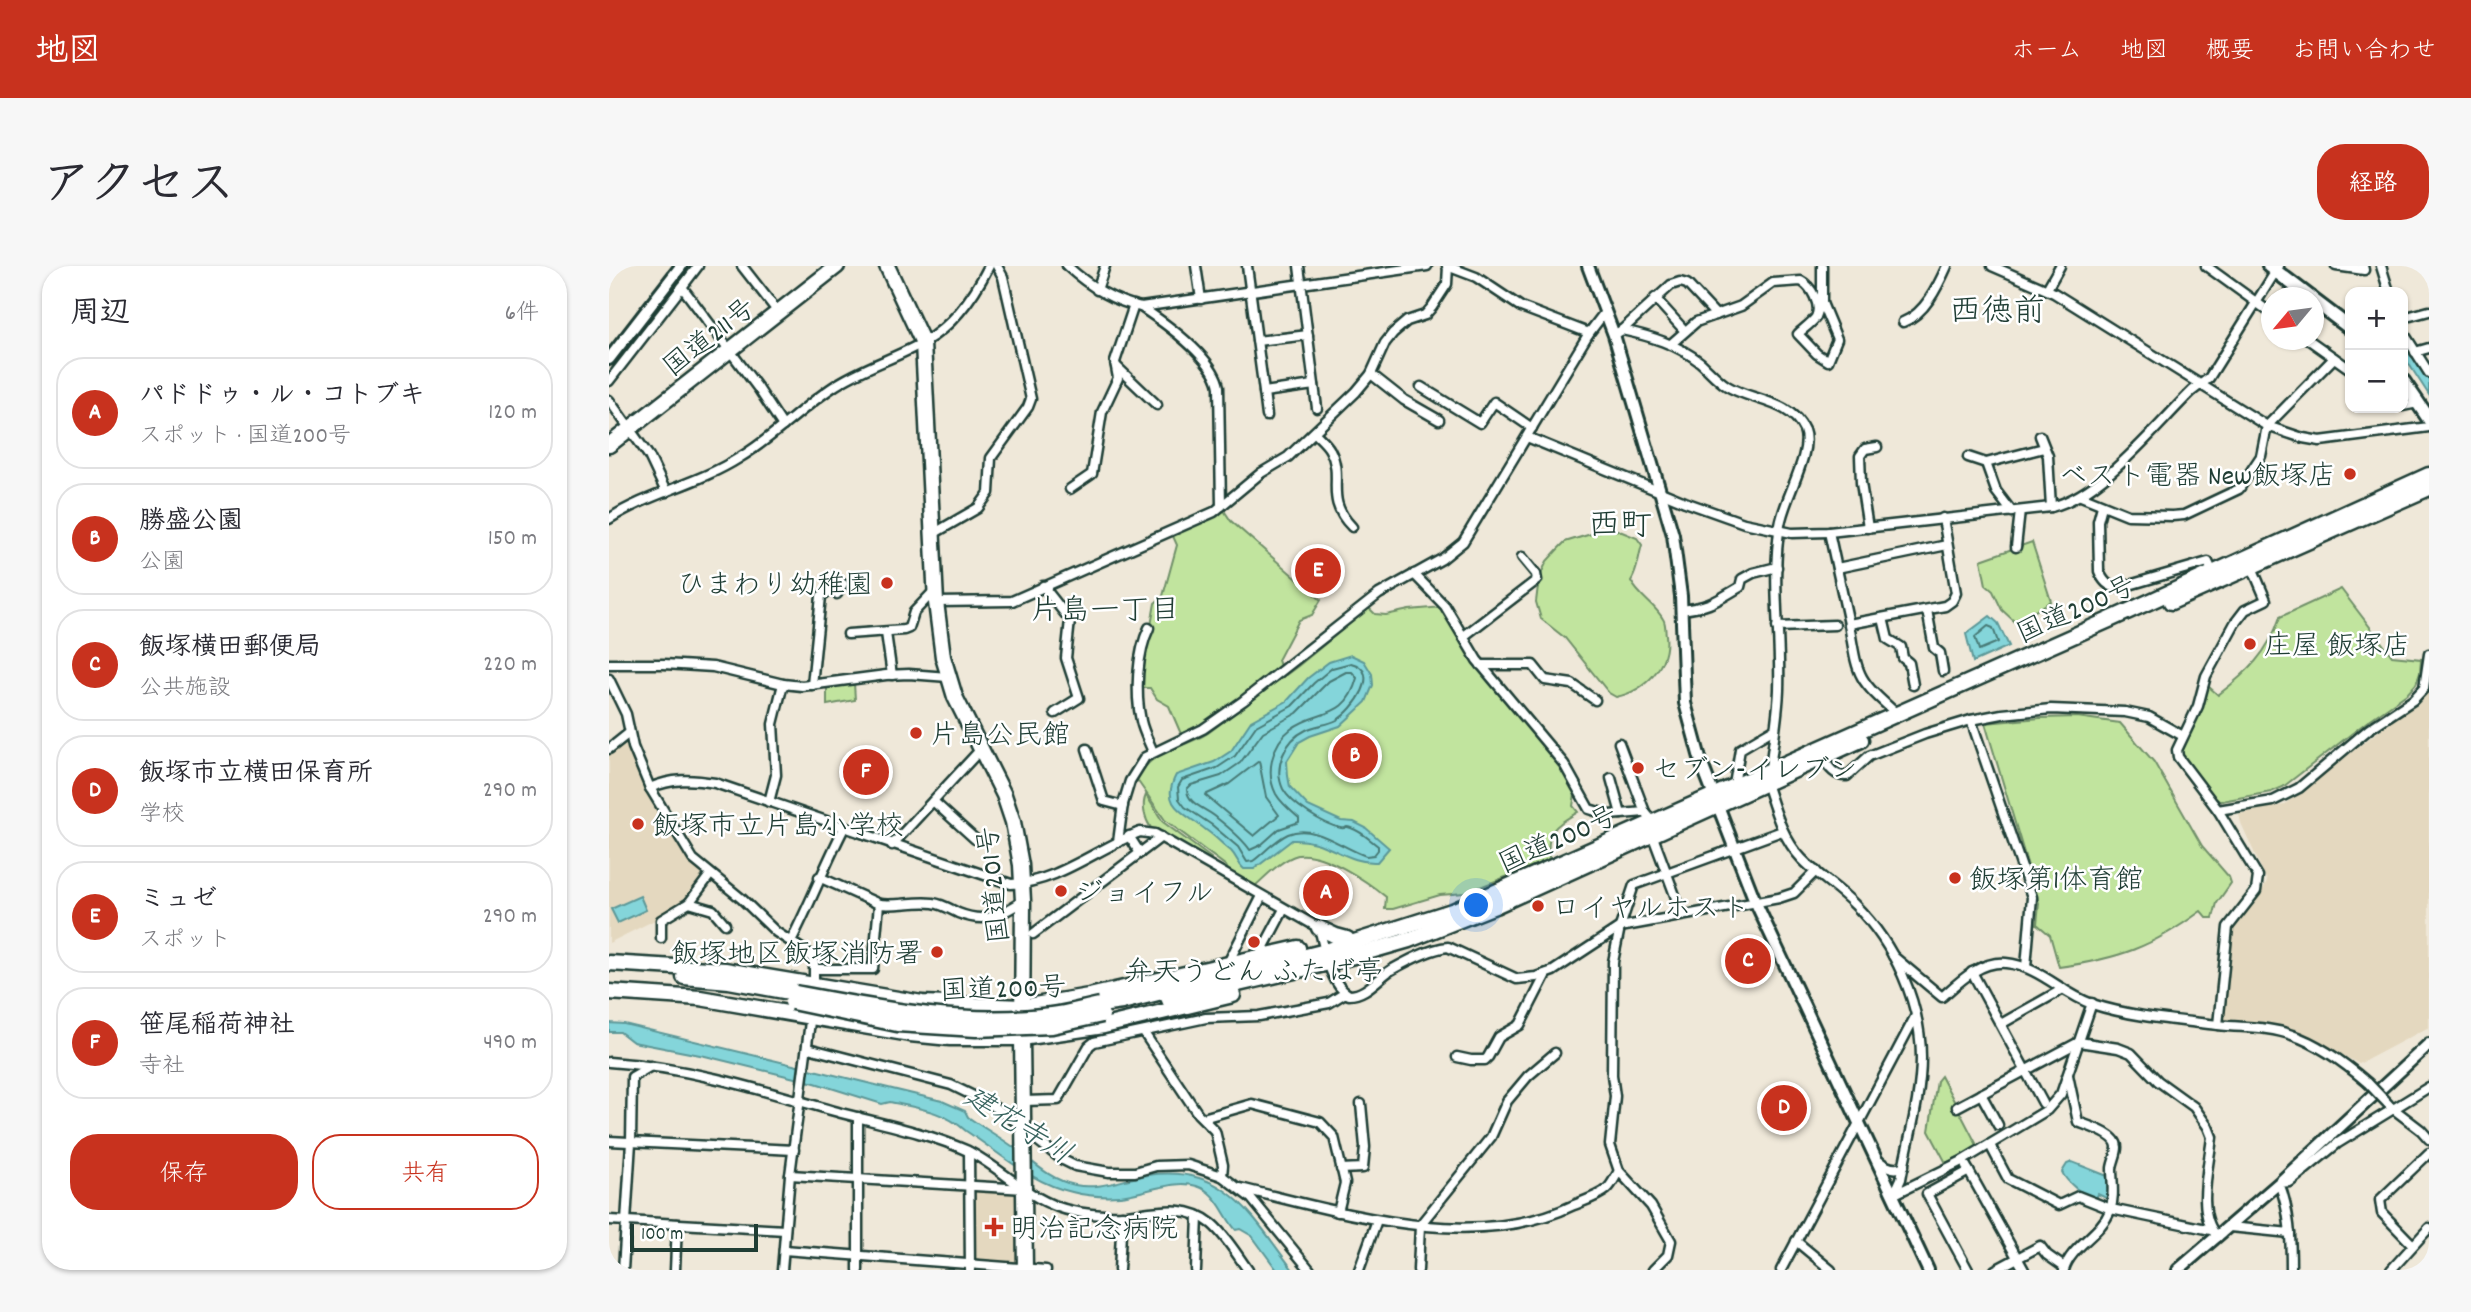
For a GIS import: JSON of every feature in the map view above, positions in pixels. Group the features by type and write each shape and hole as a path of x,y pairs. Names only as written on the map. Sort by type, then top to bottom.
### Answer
{"highway":[{"name":"国道201号","path":"887,266 923,343 936,596 940,640 948,677 965,718 997,779 1009,808 1018,843 1023,901 1025,1269"},
{"name":"国道211号","path":"609,445 831,268"},
{"name":"国道200号","path":"1821,753 1897,713 2429,475"},
{"name":"国道200号","path":"609,972 729,981 897,1024 976,1028 1052,1026 1101,1010 1326,951 1492,900 1650,823 1716,800 2429,488"},
{"name":"国道200号","path":"1716,800 1734,785 1768,776"},
{"path":"609,992 700,998 923,1035 950,1038 1022,1038 1104,1026 1326,951 1347,939 1492,900"},
{"path":"609,963 725,970 922,1003 1022,1007 1089,996 1258,958 1326,951 1382,957 1426,941 1492,900"},
{"name":"国道200号","path":"609,984 793,998"}],"main road":[{"path":"2275,268 2298,287"},
{"path":"2324,308 2345,324"},
{"path":"2408,388 2428,419"}],"street":[{"path":"609,359 681,266"},
{"path":"609,381 698,266"},
{"path":"742,266 778,312"},
{"path":"609,519 738,459 832,387 923,343 960,312 977,289 989,266"},
{"path":"933,534 978,508 989,494 991,458 1031,399 1003,277 997,266"},
{"path":"1067,266 1097,290 1137,306 1163,322 1190,346 1216,377 1219,387 1221,506"},
{"path":"1097,290 1105,266"},
{"path":"1196,266 1201,299"},
{"path":"1247,266 1267,416"},
{"path":"1299,266 1317,408"},
{"path":"1350,266 1352,277"},
{"path":"1137,306 1427,266"},
{"path":"848,634 886,633 909,628 914,612 936,596 1012,601 1214,512 1261,473 1288,457 1315,433 1371,374 1385,343 1393,333 1407,321 1425,315 1447,284 1448,266 1476,277 1521,307 1589,333"},
{"path":"1588,266 1605,312 1618,333 1677,553 1685,703 1702,762 1755,901 1879,1161 1923,1269"},
{"path":"1671,344 1703,318 1741,306 1773,283 1801,281 1812,289 1817,309 1815,318 1798,334 1817,354 1828,361 1837,339 1822,303 1822,266"},
{"path":"1903,322 1918,315 1947,266"},
{"path":"1992,266 2047,289 2267,426 2303,439 2320,441 2428,419"},
{"path":"2047,289 2060,266"},
{"path":"2206,266 2261,305"},
{"path":"2336,266 2364,270 2363,266"},
{"path":"2384,267 2388,287"},
{"path":"1527,437 1744,523 1779,531 1802,534 1829,532 2051,507 2081,496 2115,468 2192,391 2209,378 2275,268"},
{"path":"1618,333 1671,285 1683,282 1716,315"},
{"path":"682,287 783,426"},
{"path":"1655,298 1685,331"},
{"path":"1070,489 1092,474 1102,412 1118,378 1115,362 1137,306"},
{"path":"2408,317 2429,311"},
{"path":"1118,842 1123,806 1138,765 1153,752 1203,729 1254,693 1379,594 1442,559 1463,541 1589,333 1605,312"},
{"path":"1618,333 1671,344 1688,353 1724,385 1786,410 1797,419 1804,430 1807,444 1782,512 1779,531 1779,690 1768,776 1782,831 1803,860 1859,909 1893,956 1912,1000 1920,1046 1920,1071 1903,1166 1894,1194"},
{"path":"1257,341 1308,335"},
{"path":"2408,340 2429,373"},
{"path":"2415,352 2429,348"},
{"path":"2323,350 2345,366"},
{"path":"2081,496 2128,515 2172,516 2184,514 2239,489 2261,456 2267,426 2334,358"},
{"path":"1116,366 1157,405"},
{"path":"1371,374 1404,400 1439,420"},
{"path":"1264,392 1314,385"},
{"path":"1421,387 1480,423 1494,402 1532,428"},
{"path":"609,400 649,456 666,492"},
{"path":"2408,405 2418,403"},
{"path":"1315,433 1330,450 1335,468 1336,506 1352,527"},
{"path":"2040,436 2048,456 2051,507"},
{"path":"1868,528 1860,456 1865,449 1877,447"},
{"path":"1968,457 1986,463 2040,449"},
{"path":"1986,463 1996,491 2016,512 2016,547"},
{"path":"2102,506 2098,521 2099,571 2112,587 2208,562 2213,573"},
{"path":"1849,624 1945,606 1955,598 1943,519"},
{"path":"1829,532 1857,670 1868,687 1897,713"},
{"path":"1837,568 1947,545"},
{"path":"1464,636 1537,580 1536,574 1522,557"},
{"path":"1681,610 1704,608 1740,587 1742,579 1753,573 1777,567"},
{"path":"2218,1025 2228,927 2256,891 2258,876 2218,810 2178,757 2178,750 2198,706 2206,676 2235,623 2245,610 2266,600 2252,567"},
{"path":"1414,573 1445,606 1481,665 1564,764 1589,809 1609,815 1621,814 1650,823"},
{"path":"812,685 821,596 833,591 837,594 843,584"},
{"path":"1043,586 1070,620 1066,659 1079,698 1055,713"},
{"path":"1927,610 1934,648 1940,653 1943,671"},
{"path":"1883,618 1888,639 1901,647 1903,658 1909,663 1913,685"},
{"path":"1777,627 1835,625"},
{"path":"1149,628 1145,636 1138,687 1142,724 1153,752"},
{"path":"886,633 892,675"},
{"path":"2218,810 2273,801 2298,788 2369,729 2413,700 2424,688 2429,654"},
{"path":"609,664 713,667 783,684 812,685 856,677 892,675 948,677"},
{"path":"1481,665 1533,665 1545,680 1571,684 1595,700"},
{"path":"609,679 626,714 633,747 650,789 693,859 742,899 776,932 811,955 815,969 814,986 808,1050 790,1175 782,1270"},
{"path":"769,802 776,775 773,724 783,684"},
{"path":"1821,753 1835,773 1847,776 1869,756 1925,734 1971,720 2051,709 2125,712 2149,717 2183,736"},
{"path":"1971,720 2032,897 2026,967"},
{"path":"1734,785 1740,748 1774,729"},
{"path":"609,749 629,733"},
{"path":"1619,743 1682,914"},
{"path":"892,845 981,749"},
{"path":"1087,749 1104,802 1123,806"},
{"path":"1611,778 1621,814"},
{"path":"650,789 670,782 696,780 715,783 1001,882 1022,884 1076,864 1129,836 1145,831 1161,837 1285,909 1326,951 1340,988 1345,993"},
{"path":"933,801 975,839"},
{"path":"791,941 844,828"},
{"path":"1653,1270 1668,1255 1671,1241 1651,1206 1619,1171 1610,1145 1615,1096 1612,1075 1613,962 1620,927 1634,886 1782,831"},
{"path":"1129,836 1140,853"},
{"path":"1033,934 1161,837"},
{"path":"1024,1101 1058,1100 1089,1046 1094,1042 1206,1018 1259,1016 1329,1003 1345,993 1360,993 1397,967 1441,948 1448,947 1517,979 1546,974 1620,927 1779,898 1794,892 1816,872"},
{"path":"661,938 661,920 689,903 710,875"},
{"path":"819,877 879,904 939,904 974,919 997,916 1023,901"},
{"path":"1227,965 1262,896"},
{"path":"689,903 713,910 725,924"},
{"path":"815,969 873,969 879,904"},
{"path":"1258,958 1285,909"},
{"path":"1893,956 1942,997 1972,972 1998,964 2026,967 2092,1003 2163,1019 2268,1028 2293,1035 2350,1068 2429,1139"},
{"path":"1972,972 2043,1103"},
{"path":"1458,1057 1485,1060 1499,1037 1520,1025 1546,974"},
{"path":"2001,1024 2063,989"},
{"path":"1894,1194 1962,1161 2047,1110 2061,1094 2092,1003"},
{"path":"1781,1270 1915,1017"},
{"path":"1144,1033 1215,1131 1223,1165 1222,1175"},
{"path":"1957,1107 2079,1042 2119,1048 2131,1053 2158,1081 2200,1113 2211,1137 2204,1211 2215,1233"},
{"path":"2178,1270 2215,1233 2230,1227 2279,1183 2429,1044"},
{"path":"808,1050 951,1085 988,1103 1061,1159 1075,1166 1109,1172 1135,1172 1156,1166 1188,1165 1222,1175 1240,1188 1310,1270"},
{"path":"1419,1270 1420,1225 1491,1137 1507,1101 1528,1076 1556,1052"},
{"path":"609,1062 651,1066 748,1086 937,1139 969,1152 1025,1185 1036,1198 1060,1208 1122,1215 1178,1210 1198,1216 1215,1226 1248,1270"},
{"path":"623,1270 632,1077 651,1066"},
{"path":"1995,1270 2040,1246 2064,1269 2075,1253 2101,1228 2111,1209 2116,1142 2095,1128 2078,1122 2068,1074"},
{"path":"2279,1183 2290,1182 2338,1143 2392,1107 2429,1087"},
{"path":"1981,1094 1998,1125"},
{"path":"1203,1118 1252,1104 1320,1122 1334,1137 1345,1184 1338,1212"},
{"path":"1341,1169 1363,1168 1365,1147 1361,1104"},
{"path":"858,1117 858,1270"},
{"path":"609,1140 794,1150"},
{"path":"1990,1145 2008,1179 2059,1205 2078,1196 2111,1209 2215,1233"},
{"path":"969,1152 970,1267"},
{"path":"2412,1244 2382,1213 2380,1200 2429,1153"},
{"path":"1879,1161 1890,1168 1903,1166"},
{"path":"1962,1161 2024,1270"},
{"path":"1240,1188 1377,1220 1476,1227 1510,1224 1547,1216 1607,1189 1619,1171"},
{"path":"1968,1270 1927,1194 1969,1171"},
{"path":"790,1175 970,1186 1025,1185"},
{"path":"2279,1183 2286,1204 2291,1270"},
{"path":"1119,1270 1122,1215"},
{"path":"1196,1270 1198,1216"},
{"path":"609,1220 785,1230"},
{"path":"1359,1270 1377,1220"},
{"path":"675,1270 677,1224"},
{"path":"2230,1227 2290,1233"},
{"path":"2391,1270 2429,1228"},
{"path":"1796,1241 1831,1270"},
{"path":"784,1250 970,1267 1046,1270"}],"shaded area":[{"path":"2429,692 2429,1027 2359,1064 2304,1034 2223,1020 2232,926 2267,881 2239,814 2284,805"},
{"name":"飯塚市立片島小学校","path":"627,739 648,792 686,856 706,876 683,906 609,943 609,752"},
{"name":"明治記念病院","path":"972,1188 1016,1191 1017,1266 971,1262"}],"green space":[{"path":"1223,509 1231,521 1321,600 1312,615 1299,620 1278,660 1281,669 1221,714 1181,734 1169,706 1157,699 1150,688 1140,688 1155,603 1163,596 1177,545 1172,534"},
{"path":"1617,530 1637,538 1642,545 1631,581 1664,621 1666,646 1660,667 1646,683 1616,697 1609,693 1565,638 1541,619 1536,602 1539,578 1547,561 1565,542 1601,531"},
{"path":"2032,542 2051,601 2016,623 2002,610 1993,591 1986,585 1981,560"},
{"path":"2341,589 2392,656 2421,659 2416,684 2408,693 2283,787 2271,792 2222,801 2215,799 2182,752 2208,686 2218,695 2248,670 2263,651 2280,617"},
{"path":"1443,607 1475,660 1519,718 1562,767 1575,794 1573,806 1578,812 1554,830 1549,841 1549,858 1546,861 1465,893 1440,895 1393,909 1385,909 1386,897 1357,876 1332,863 1308,855 1298,855 1286,860 1254,887 1229,872 1226,866 1165,820 1137,780 1150,762 1208,733 1298,666 1369,608 1375,614 1386,615"},
{"path":"854,683 855,700 827,705 827,686"},
{"path":"2077,717 2120,723 2154,762 2202,846 2229,877 2231,883 2217,903 2213,918 2207,918 2201,911 2166,934 2134,950 2059,967 2050,935 2037,924 2039,903 1985,723"},
{"path":"1146,795 1163,822 1211,858 1210,861 1151,828 1144,812"},
{"path":"1941,1076 1978,1147 1946,1163 1929,1131 1937,1081"}],"water":[{"path":"2408,349 2429,380 2429,395 2408,363"},
{"path":"1990,616 1998,623 2009,646 1973,662 1966,634"},
{"path":"1351,655 1364,661 1372,674 1373,685 1366,702 1340,726 1299,742 1287,761 1290,787 1308,806 1341,821 1354,822 1366,828 1389,848 1377,862 1366,862 1315,843 1292,840 1254,869 1244,869 1231,851 1177,808 1171,795 1176,775 1214,762 1231,751 1251,721 1287,701 1308,678 1329,662"},
{"path":"640,896 646,910 618,923 611,909"},
{"path":"609,1023 624,1024 942,1101 965,1111 968,1117 1034,1164 1066,1183 1102,1185 1148,1175 1175,1174 1198,1178 1218,1186 1235,1198 1250,1213 1293,1270 1277,1270 1252,1236 1240,1229 1236,1230 1220,1205 1208,1192 1198,1187 1176,1184 1114,1196 1072,1192 1030,1175 958,1124 940,1115 890,1102 882,1104 815,1083 705,1056 633,1042 620,1032 609,1032"},
{"path":"2072,1162 2110,1177 2111,1190 2108,1199 2098,1194 2095,1201 2071,1184 2062,1172 2067,1164"}],"place":[{"name":"ベスト電器 New飯塚店","path":"2350,474"},
{"name":"ミュゼ","path":"1318,571"},
{"name":"ひまわり幼稚園","path":"887,583"},
{"name":"庄屋 飯塚店","path":"2250,644"},
{"name":"片島公民館","path":"916,733"},
{"name":"勝盛公園","path":"1355,756"},
{"name":"セブン-イレブン","path":"1638,768"},
{"name":"笹尾稲荷神社","path":"866,772"},
{"name":"飯塚市立片島小学校","path":"638,824"},
{"name":"飯塚第1体育館","path":"1955,878"},
{"name":"ジョイフル","path":"1061,891"},
{"name":"パドドゥ・ル・コトブキ","path":"1326,893"},
{"name":"ロイヤルホスト","path":"1538,906"},
{"name":"弁天うどん ふたば亭","path":"1254,942"},
{"name":"飯塚地区飯塚消防署","path":"937,952"},
{"name":"飯塚横田郵便局","path":"1748,961"},
{"name":"飯塚市立横田保育所","path":"1784,1108"},
{"name":"明治記念病院","path":"994,1227"}],"district":[{"name":"西徳前","path":"1997,309"},
{"name":"西町","path":"1620,523"},
{"name":"片島一丁目","path":"1105,609"}],"water label":[{"name":"建花寺川","path":"1019,1124"}]}
